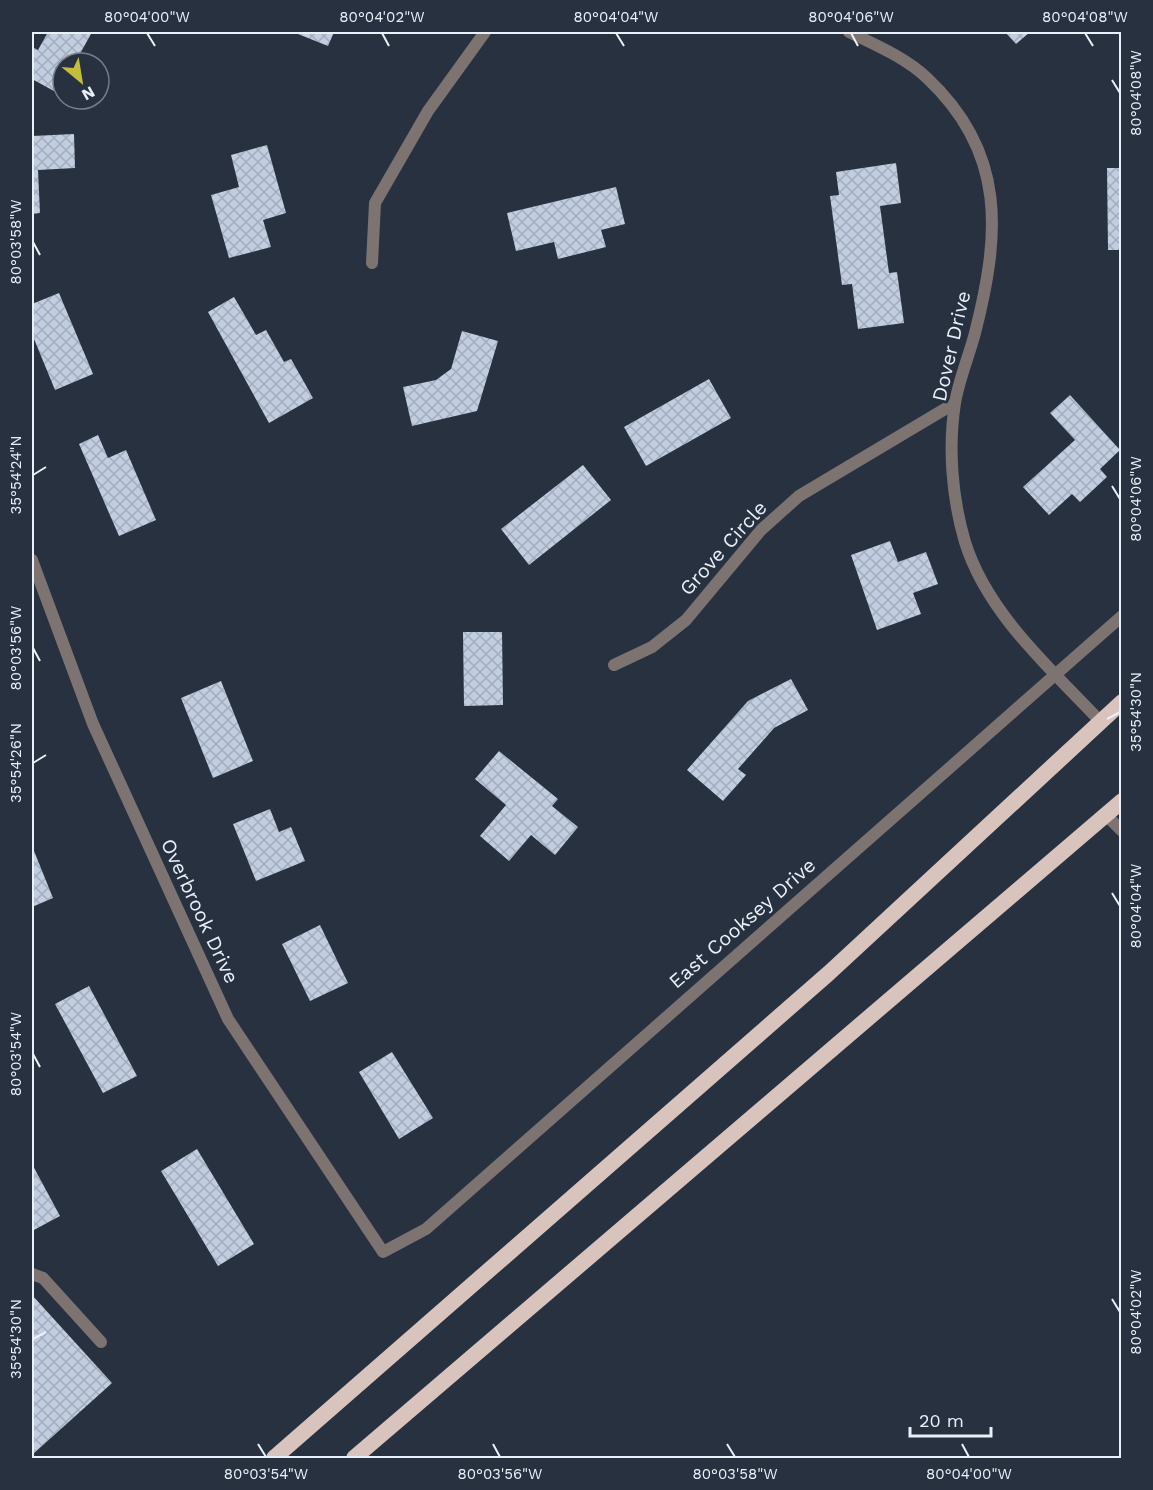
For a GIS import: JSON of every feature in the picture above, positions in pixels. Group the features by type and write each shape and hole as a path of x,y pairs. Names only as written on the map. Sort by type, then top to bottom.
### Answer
{"highway":[{"path":"274,1458 829,973 1122,702"},
{"path":"354,1458 1122,801"}],"street":[{"path":"372,262 375,203 428,111 485,32"},
{"name":"Dover Drive","path":"849,32 892,54 926,77 948,101 980,148 993,206 988,274 955,402 951,470 965,542 990,599 1100,721"},
{"name":"Grove Circle","path":"614,665 652,647 686,620 761,530 799,496 955,402"},
{"name":"Overbrook Drive","path":"32,560 93,724 228,1019 383,1252"},
{"name":"East Cooksey Drive","path":"383,1252 426,1229 1122,616"},
{"path":"1106,815 1122,831"},
{"path":"32,1274 43,1278 101,1342"}],"building":[{"path":"48,32 92,32 82,51 51,51 51,89 32,79 32,47 38,50"},
{"path":"293,32 334,32 328,46"},
{"path":"1005,32 1030,32 1016,44"},
{"path":"74,134 75,168 38,170 40,213 32,214 32,136"},
{"path":"267,145 286,213 263,220 271,247 229,258 211,195 239,187 231,155"},
{"path":"896,163 901,203 880,206 889,273 897,272 904,323 858,329 852,284 842,285 830,196 839,195 836,172"},
{"path":"1107,168 1122,168 1122,250 1108,250"},
{"path":"616,187 625,224 601,230 606,247 558,259 554,242 516,251 507,213"},
{"path":"59,293 93,374 55,390 32,334 32,304"},
{"path":"234,297 256,335 266,330 284,362 291,359 313,398 269,423 208,312"},
{"path":"462,331 498,341 477,411 412,426 403,387 436,380 451,369"},
{"path":"709,379 731,418 646,466 624,427"},
{"path":"1070,395 1120,450 1100,469 1107,477 1080,502 1072,494 1049,515 1023,487 1075,440 1050,413"},
{"path":"98,435 108,458 126,450 156,520 119,536 79,444"},
{"path":"583,465 611,500 529,565 501,529"},
{"path":"890,541 898,562 926,552 938,584 913,593 921,614 877,630 851,555"},
{"path":"463,632 502,632 503,705 464,706"},
{"path":"791,679 808,710 774,728 738,769 746,775 723,801 687,770 748,701"},
{"path":"221,681 253,761 213,778 181,698"},
{"path":"499,751 558,799 552,806 578,827 555,855 531,835 509,861 480,836 506,805 475,779"},
{"path":"270,809 279,832 291,827 305,861 256,881 233,824"},
{"path":"32,846 53,898 32,907"},
{"path":"320,925 348,983 310,1001 282,944"},
{"path":"89,986 137,1076 103,1093 55,1004"},
{"path":"392,1052 433,1118 399,1139 359,1072"},
{"path":"197,1149 254,1244 218,1266 161,1171"},
{"path":"32,1164 60,1216 32,1231"},
{"path":"32,1295 112,1383 32,1455"}]}
